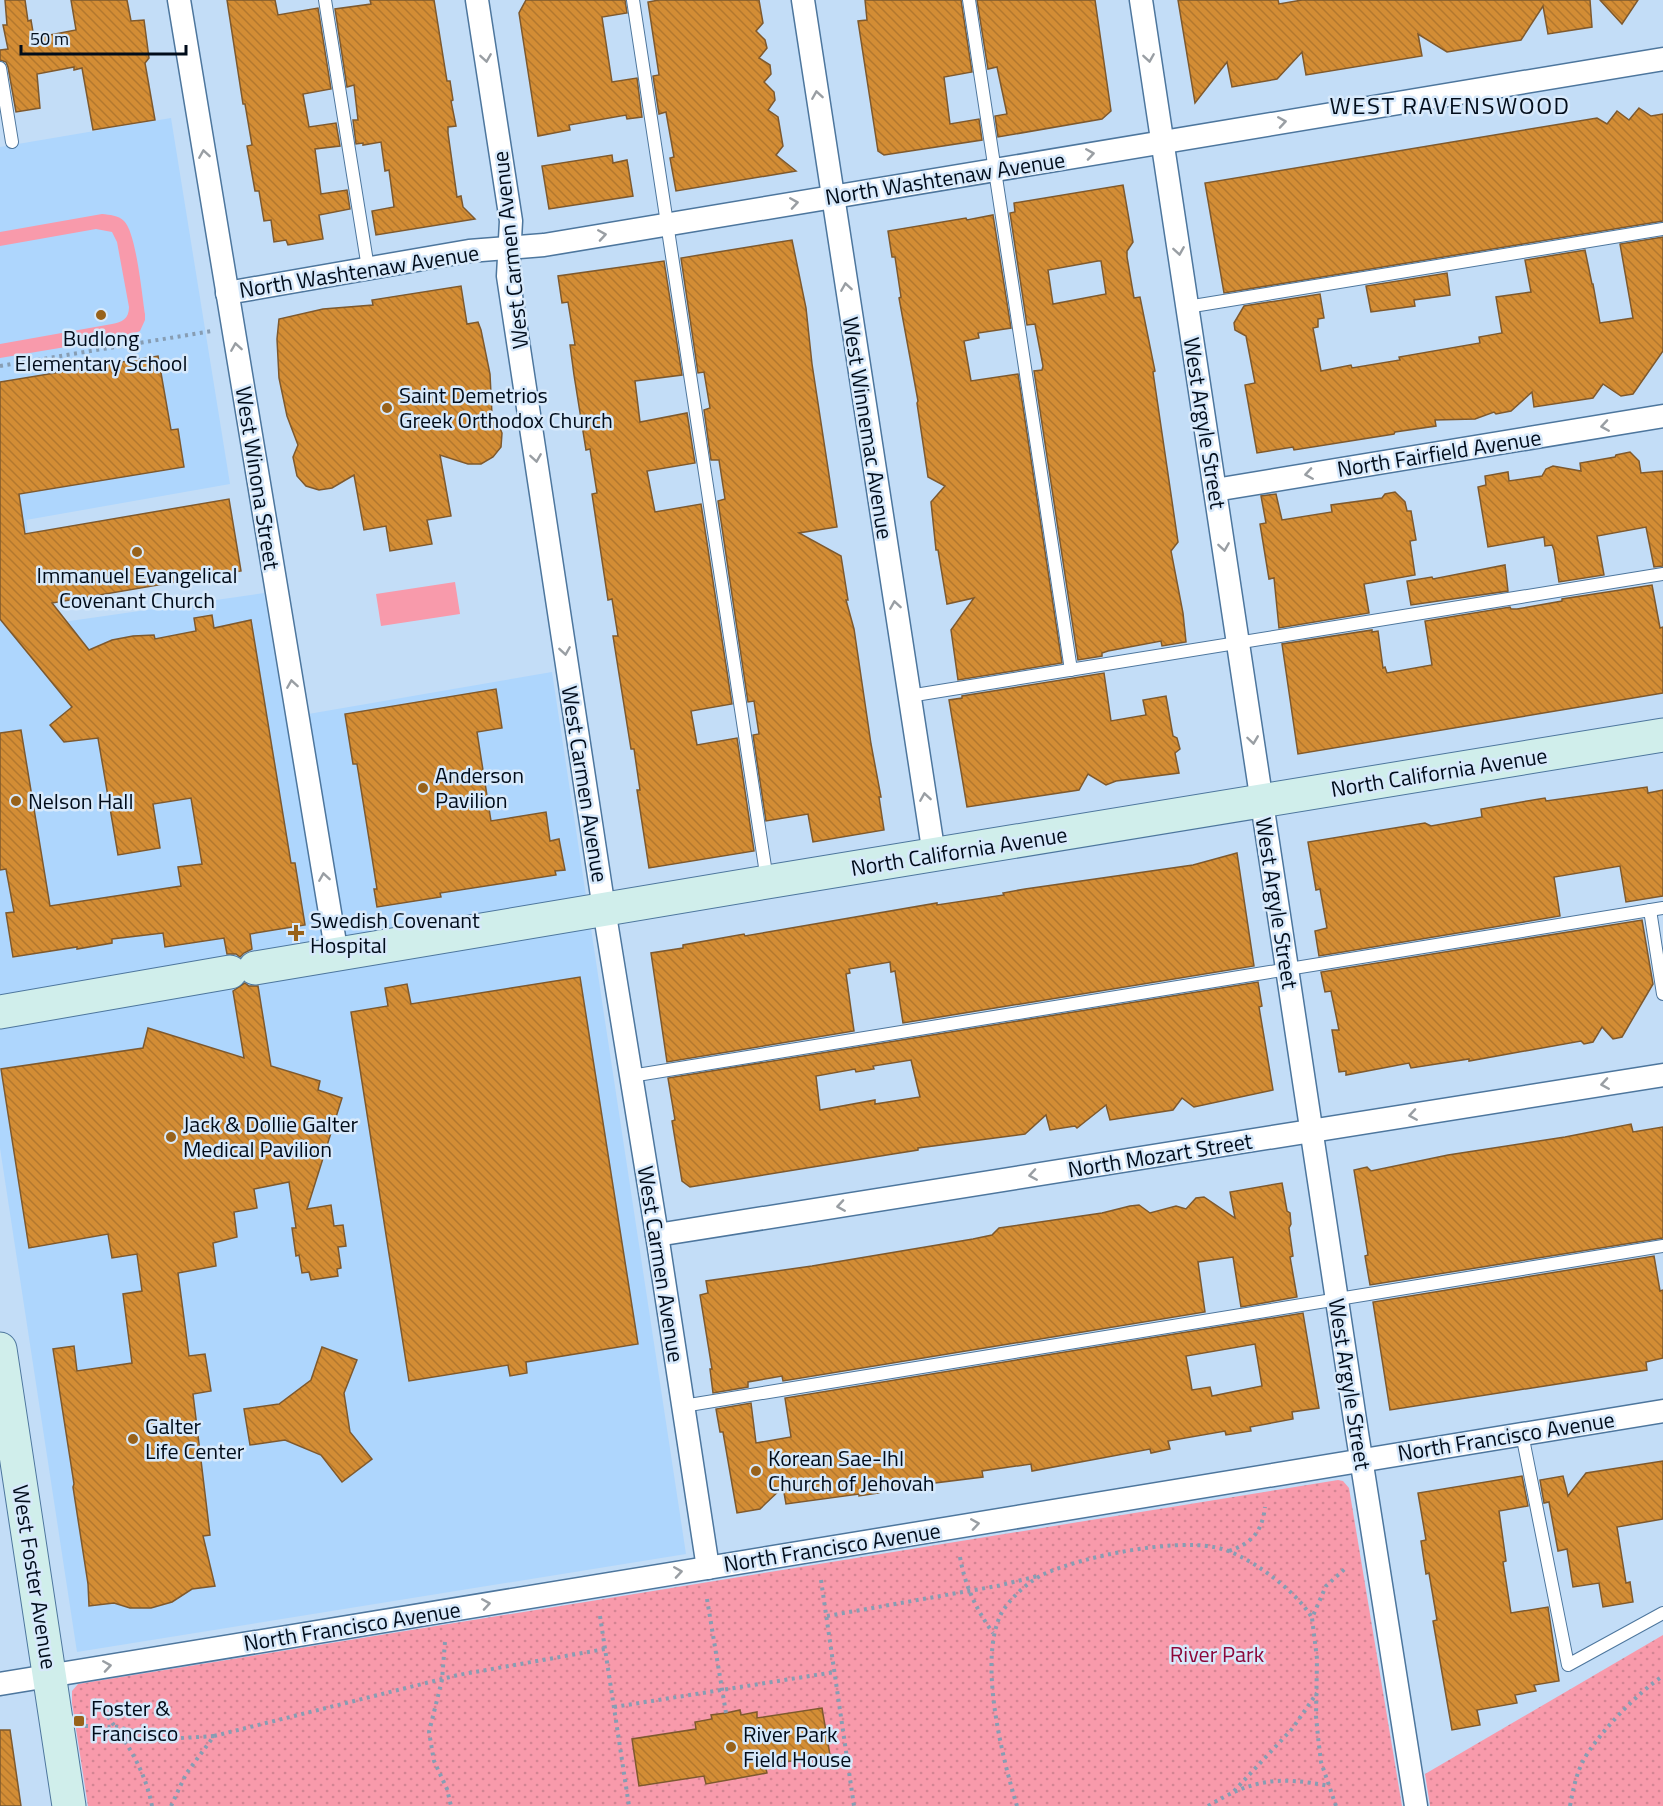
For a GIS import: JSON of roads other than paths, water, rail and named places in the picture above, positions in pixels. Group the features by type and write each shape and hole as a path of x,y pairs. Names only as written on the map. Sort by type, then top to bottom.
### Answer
{"main road":[{"name":"North California Avenue","path":"0,1012 604,909 1663,735"},
{"name":"West Foster Avenue","path":"0,1349 69,1806"}],"street":[{"name":"West Winona Street","path":"179,0 337,955"},
{"name":"West Carmen Avenue","path":"477,0 511,221 508,276 604,909 708,1568"},
{"name":"West Winnemac Avenue","path":"803,0 934,855"},
{"name":"West Argyle Street","path":"1141,0 1361,1460 1416,1806"},
{"name":"North Washtenaw Avenue","path":"227,292 469,251 544,245 1663,59"},
{"name":"North Fairfield Avenue","path":"1215,490 1663,416"},
{"name":"North Mozart Street","path":"657,1235 1663,1075"},
{"name":"North Francisco Avenue","path":"0,1684 1663,1411"}],"lane":[{"path":"325,0 368,268"},
{"path":"633,0 767,882"},
{"path":"969,0 1071,670"},
{"path":"0,68 12,142"},
{"path":"1187,307 1663,229"},
{"path":"909,696 1663,574"},
{"path":"631,1076 1663,908"},
{"path":"1650,910 1663,994"},
{"path":"683,1406 1663,1245"},
{"path":"1522,1434 1568,1665 1663,1613"}],"place":[{"name":"Budlong Elementary School","path":"101,315"},
{"name":"Saint Demetrios Greek Orthodox Church","path":"387,408"},
{"name":"Immanuel Evangelical Covenant Church","path":"137,552"},
{"name":"Anderson Pavilion","path":"423,788"},
{"name":"Nelson Hall","path":"16,801"},
{"name":"Swedish Covenant Hospital","path":"296,933"},
{"name":"Jack & Dollie Galter Medical Pavilion","path":"171,1137"},
{"name":"Galter Life Center","path":"133,1439"},
{"name":"Korean Sae-Ihl Church of Jehovah","path":"756,1471"},
{"name":"Foster & Francisco","path":"79,1721"},
{"name":"River Park Field House","path":"731,1747"}],"district":[{"name":"WEST RAVENSWOOD","path":"1450,105"}],"park label":[{"name":"River Park","path":"1217,1654"}]}
